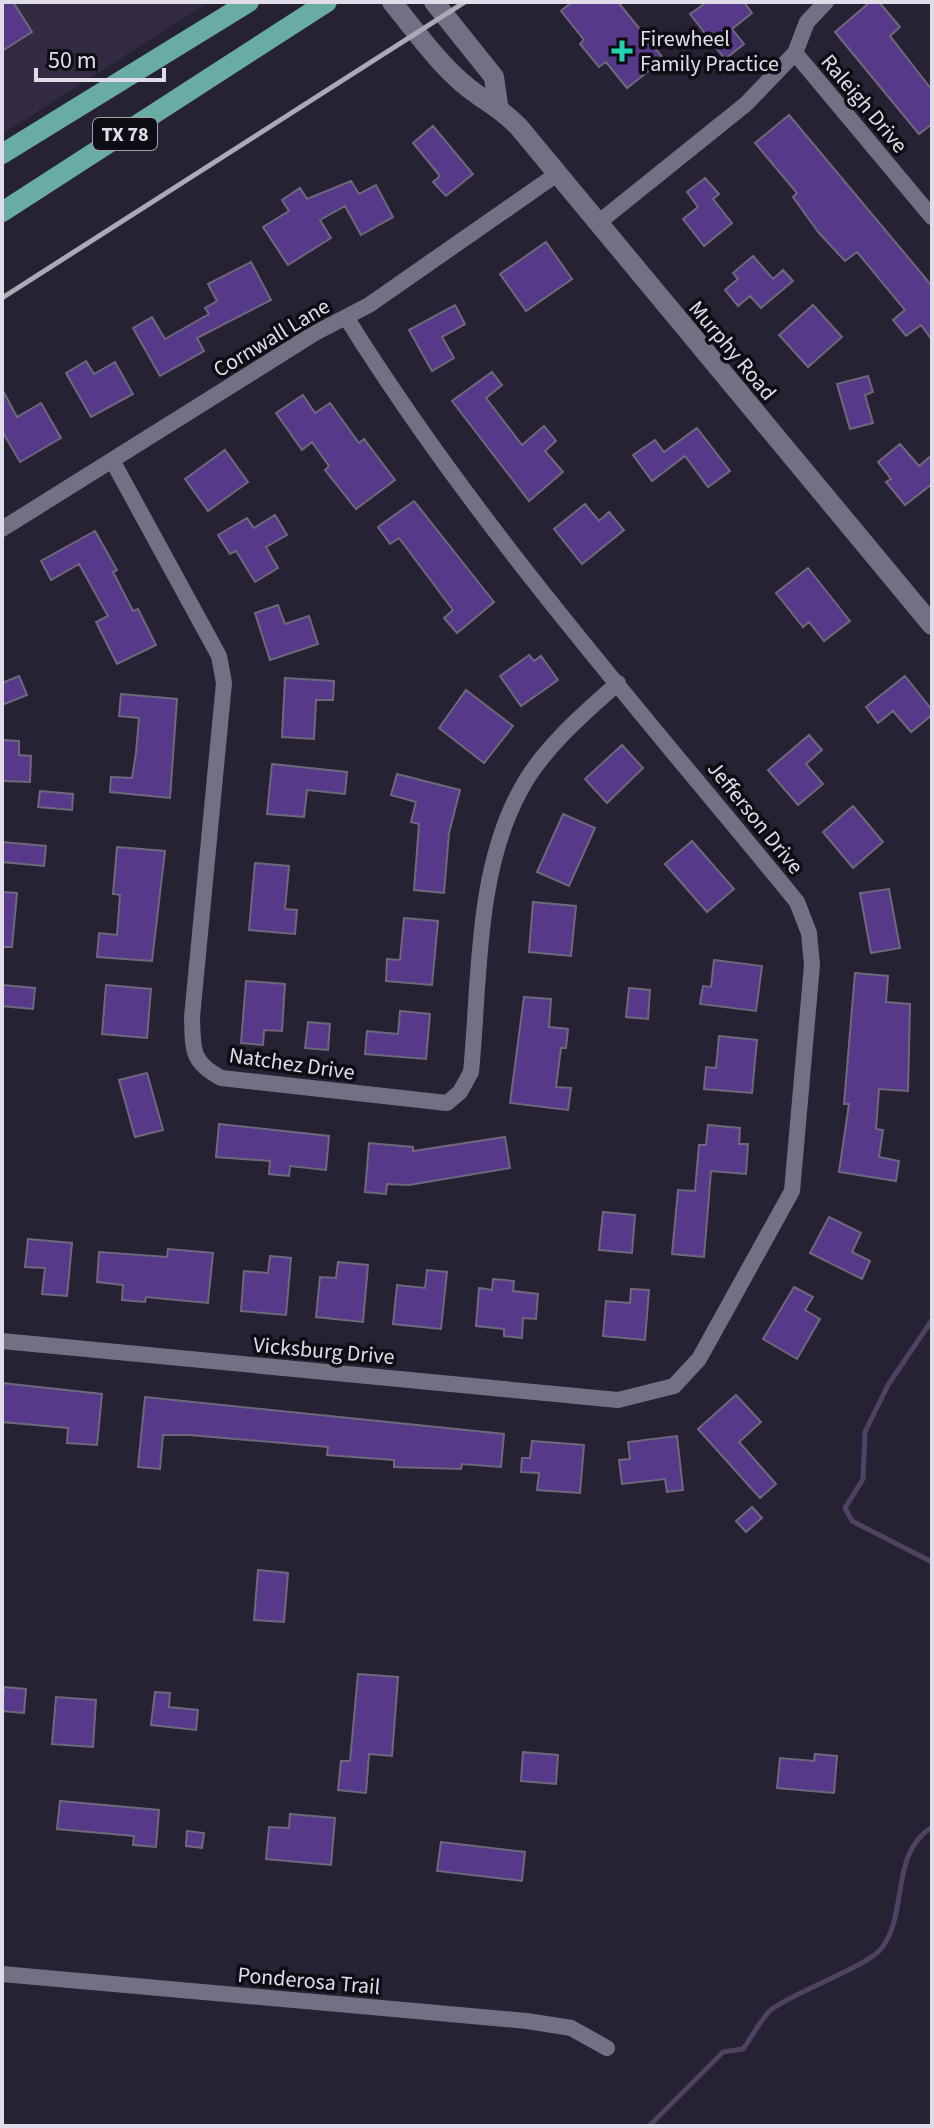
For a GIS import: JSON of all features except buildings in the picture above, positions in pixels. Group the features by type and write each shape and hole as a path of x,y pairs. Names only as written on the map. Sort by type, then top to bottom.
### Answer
{"main road":[{"name":"TX 78","path":"2,154 249,2"},
{"name":"TX 78","path":"2,212 327,2"},
{"name":"Murphy Road","path":"392,2 416,33 478,95 498,105 932,625"},
{"name":"Murphy Road","path":"434,2 494,77 498,105"}],"street":[{"path":"598,223 746,104 795,53 807,22 826,2"},
{"name":"Raleigh Drive","path":"795,53 932,217"},
{"name":"Cornwall Lane","path":"2,529 432,263 557,174"},
{"name":"Jefferson Drive","path":"346,317 404,411 618,683 797,902 809,933 812,965 792,1191 699,1359 674,1386 642,1397"},
{"name":"Natchez Drive","path":"112,460 219,656 224,683 192,1017 193,1049 201,1068 221,1078 447,1103 460,1092 471,1072 488,891 502,834 520,789 573,723 618,683"},
{"name":"Vicksburg Drive","path":"2,1341 618,1400 642,1397"},
{"name":"Ponderosa Trail","path":"2,1974 527,2021 571,2028 607,2048"}],"shaded area":[{"path":"2,2 209,2 2,134"}],"waterway":[{"path":"932,1320 888,1385 865,1432 863,1479 845,1508 852,1521 932,1562"},
{"path":"649,2126 723,2052 743,2049 772,2009 862,1963 881,1949 895,1919 904,1868 910,1853 932,1827"}],"railway":[{"path":"2,298 465,2"}],"place":[{"name":"Firewheel Family Practice","path":"622,51"}]}
